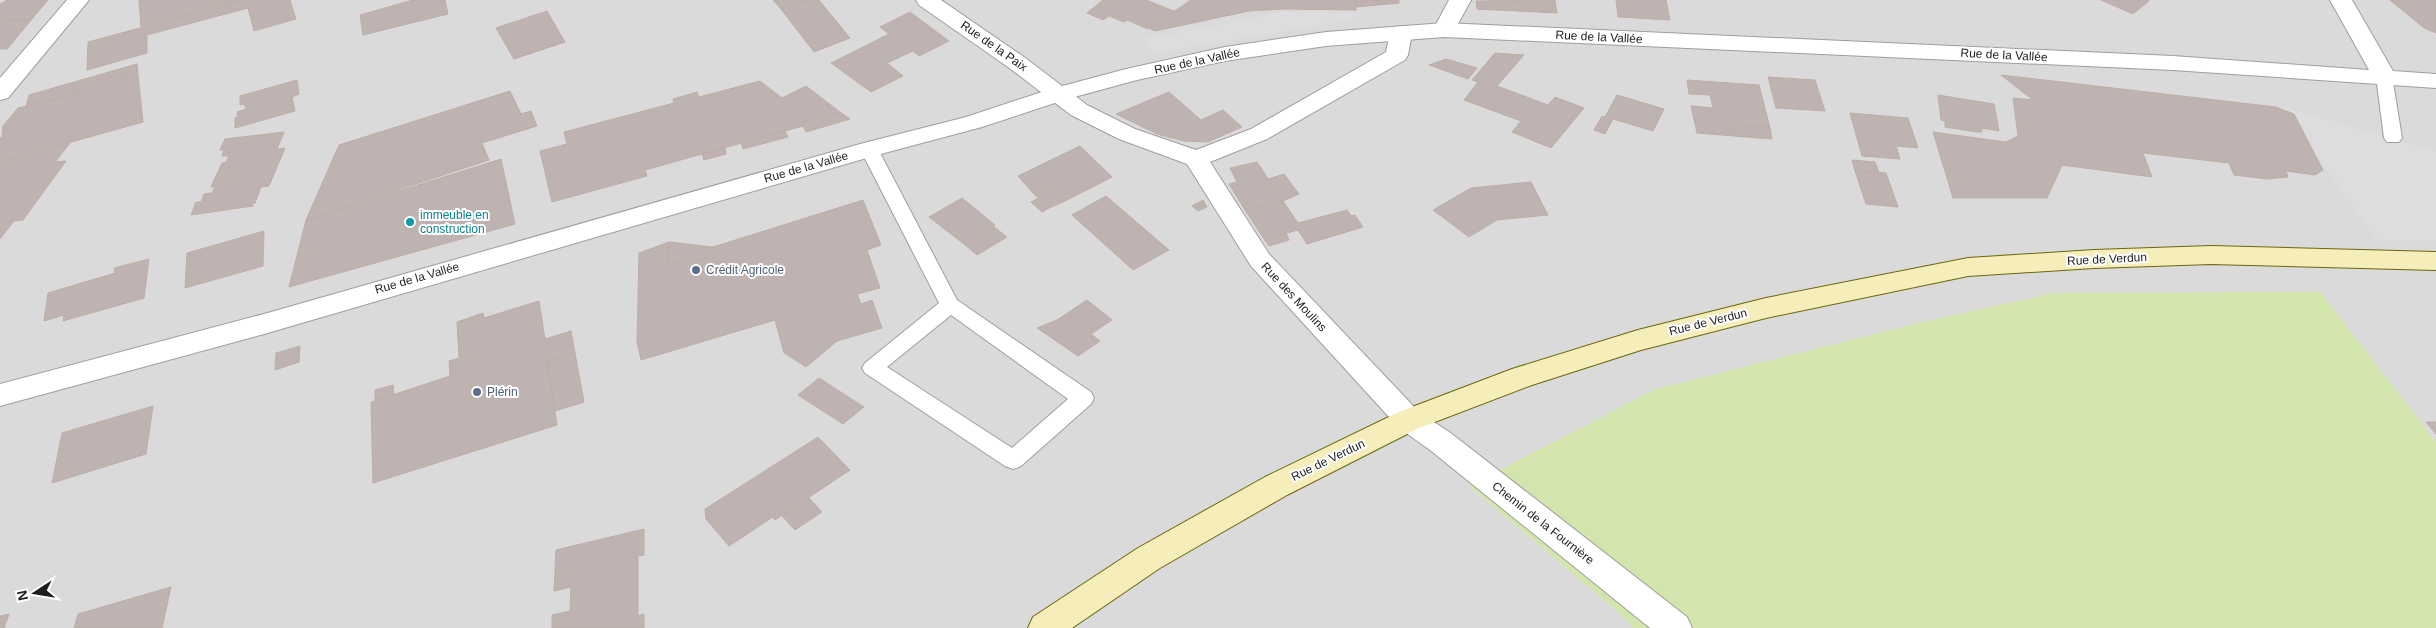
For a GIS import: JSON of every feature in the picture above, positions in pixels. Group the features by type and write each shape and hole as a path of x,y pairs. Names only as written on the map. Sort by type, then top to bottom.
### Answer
{"main road":[{"name":"Rue de Verdun","path":"1045,628 1166,549 1276,486 1409,420 1522,377 1638,340 1766,308 1968,267 2094,258 2211,255 2436,261"}],"street":[{"path":"0,93 78,0"},
{"name":"Rue de la Paix","path":"927,0 1059,94"},
{"path":"1444,30 1460,0"},
{"path":"2341,0 2384,76"},
{"name":"Rue de la Vallée","path":"0,395 264,324 368,292 974,122 1059,94 1225,54 1326,39 1444,30 2173,63 2436,81"},
{"path":"1059,94 1079,110 1127,134 1196,159 1260,134 1397,55 1402,33"},
{"name":"Rue des Moulins","path":"1196,159 1260,260 1409,420"},
{"name":"Chemin de la Fournière","path":"1409,420 1449,449 1675,628"}],"lane":[{"path":"2384,76 2393,138"},
{"path":"869,150 950,305 1083,398 1013,460 872,368 950,305"}],"shaded area":[{"path":"0,0 2436,0 2436,442 2320,292 2054,293 1922,322 1656,389 1469,486 1620,614 1633,628 0,628"},
{"path":"1282,12 1357,14 1356,19 1152,54 1144,39"},
{"path":"2280,106 2436,151 2436,241 2378,241"}],"green space":[{"path":"2320,292 2436,442 2436,628 1633,628 1620,614 1469,486 1656,389 1922,322 2054,293"}],"building":[{"path":"7,0 48,0 32,19 0,21 0,4"},
{"path":"139,0 244,0 141,27"},
{"path":"244,0 290,0 296,19 254,31 248,8 147,35 147,53 87,70 88,42"},
{"path":"413,0 445,0 448,14 363,35 360,15"},
{"path":"773,0 808,0 781,9"},
{"path":"808,0 819,0 850,38 814,52 781,9"},
{"path":"1103,0 1146,0 1174,11 1148,29 1127,20 1124,22 1109,16 1103,20 1087,13"},
{"path":"1191,0 1286,0 1286,9 1249,11 1155,31 1149,28"},
{"path":"1286,0 1356,0 1356,10 1286,9"},
{"path":"1356,0 1376,0 1378,5 1356,7"},
{"path":"1376,0 1399,0 1399,3 1378,5"},
{"path":"1555,0 1557,13 1477,9 1476,1"},
{"path":"1616,0 1666,0 1670,20 1618,17"},
{"path":"2101,0 2146,0 2149,1 2133,14"},
{"path":"2390,0 2436,0 2436,33 2424,28"},
{"path":"547,11 565,42 514,59 496,28"},
{"path":"910,12 949,41 919,56 913,51 887,63 903,76 871,92 831,63 889,34 880,27"},
{"path":"32,19 7,49 0,49 0,21"},
{"path":"1495,53 1524,55 1497,86 1548,105 1555,97 1584,108 1551,148 1512,132 1521,121 1464,100 1478,82 1472,80"},
{"path":"1446,59 1477,68 1468,79 1429,65"},
{"path":"137,64 138,75 127,78 125,73 80,86 80,93 26,106 29,95"},
{"path":"125,73 127,78 138,75 143,122 0,162 0,138 2,137 3,126 18,108 80,93 80,86"},
{"path":"2001,75 2276,107 2294,114 2323,170 2315,175 2286,171 2288,177 2267,179 2234,175 2229,163 2143,153 2152,177 2062,165 2047,198 1953,198 1933,132 2006,142 2018,136 2013,98 2033,100"},
{"path":"1768,77 1815,80 1825,111 1776,108"},
{"path":"297,80 299,94 292,97 295,111 235,128 235,118 238,117 237,112 246,109 244,104 240,105 240,96"},
{"path":"1687,80 1759,85 1770,128 1732,125 1734,136 1697,133 1691,106 1713,108 1710,95 1689,94"},
{"path":"760,81 782,98 806,86 840,112 802,123 803,126 645,170 647,176 552,202 540,151 567,144 564,132 674,103 673,99 697,92 699,97"},
{"path":"510,91 521,114 531,111 537,126 482,143 489,160 306,220 339,145"},
{"path":"1169,92 1201,120 1223,110 1242,127 1208,142 1184,141 1157,134 1116,114"},
{"path":"1617,95 1664,109 1653,131 1613,119 1605,134 1594,130 1602,116 1605,117"},
{"path":"1938,95 1994,104 1999,131 1981,128 1982,132 1977,132 1945,127 1945,121 1941,120"},
{"path":"840,112 850,119 806,132 802,123"},
{"path":"1850,113 1908,118 1918,148 1896,146 1900,159 1862,156"},
{"path":"1732,125 1770,128 1772,139 1734,136"},
{"path":"785,131 788,137 743,149 741,143"},
{"path":"284,132 277,149 285,148 269,186 261,187 255,203 252,204 253,206 191,215 196,202 201,202 204,194 212,193 215,186 211,187 222,163 226,162 229,156 222,156 224,150 220,150 225,139"},
{"path":"70,143 55,162 66,161 23,220 14,221 0,239 0,162"},
{"path":"1080,146 1112,177 1065,201 1049,186 1033,193 1018,176"},
{"path":"725,148 726,154 704,160 702,154"},
{"name":"immeuble en construction","path":"501,159 515,224 289,287 306,220"},
{"path":"1852,160 1875,162 1879,172 1855,171"},
{"path":"1257,162 1283,201 1245,210 1229,184 1237,182 1230,168"},
{"path":"1855,171 1886,173 1898,207 1866,204"},
{"path":"1284,174 1299,194 1283,201 1268,179"},
{"path":"1531,182 1548,215 1497,220 1469,237 1433,210 1471,188"},
{"path":"1049,186 1065,201 1049,208 1033,193"},
{"path":"1106,196 1169,250 1133,270 1072,215"},
{"path":"962,198 995,225 964,244 929,217"},
{"path":"1039,198 1049,208 1042,212 1031,202"},
{"path":"863,200 881,245 867,250 880,288 857,294 861,304 872,300 882,328 837,341 806,367 784,353 775,320 641,360 637,342 639,253 669,242 669,264 716,257 713,247"},
{"path":"1203,200 1207,207 1198,211 1192,206"},
{"path":"1283,201 1298,223 1347,210 1351,216 1355,215 1363,227 1307,244 1298,230 1264,239 1245,210"},
{"path":"993,226 1007,237 977,255 964,244"},
{"path":"264,231 263,266 185,288 187,253"},
{"path":"1286,233 1289,240 1269,246 1264,239"},
{"path":"669,242 713,247 716,257 669,264"},
{"path":"149,259 144,298 63,321 64,315 44,321 48,293 115,273 114,268"},
{"path":"1087,300 1112,320 1091,334 1100,341 1078,356 1037,328 1057,320"},
{"name":"Plérin","path":"539,301 545,339 571,331 575,353 547,362 557,425 373,483 371,402 450,376 449,361 459,358 457,322 483,313 484,318"},
{"path":"300,346 299,362 275,370 276,353"},
{"path":"575,353 584,402 555,411 547,362"},
{"path":"819,378 864,407 843,424 798,395"},
{"path":"393,385 394,394 375,400 375,390"},
{"path":"153,406 146,454 52,483 62,433"},
{"path":"2426,422 2436,422 2436,434"},
{"path":"818,437 850,470 775,520 773,517 729,546 706,519 705,509"},
{"path":"809,498 822,512 795,530 782,516"},
{"path":"644,529 644,555 638,556 638,616 644,614 644,628 552,628 552,615 570,611 571,587 554,591 556,550"},
{"path":"171,587 162,628 74,628 78,614"},
{"path":"9,614 4,628 0,628 0,616"}],"place":[{"name":"immeuble en construction","path":"410,222"},
{"name":"Crédit Agricole","path":"696,270"},
{"name":"Plérin","path":"477,392"}]}
